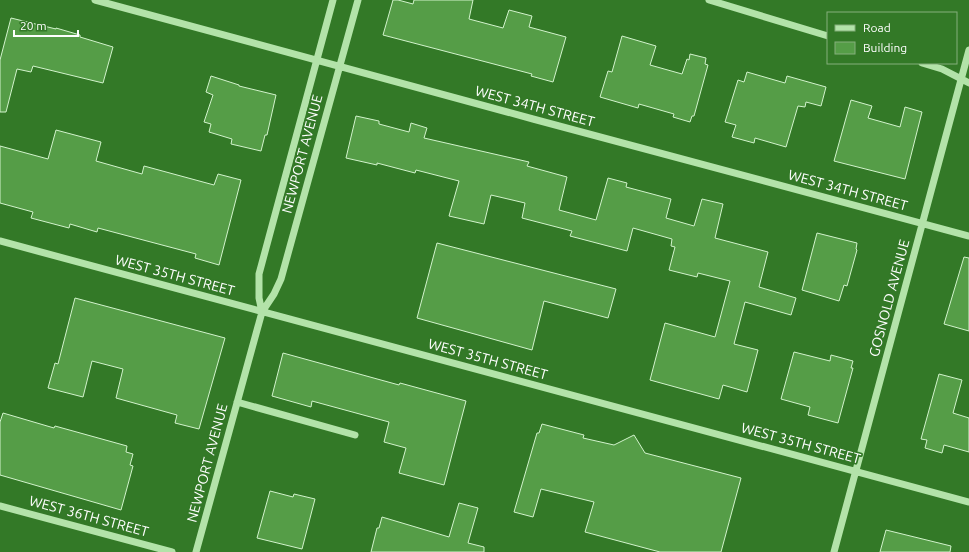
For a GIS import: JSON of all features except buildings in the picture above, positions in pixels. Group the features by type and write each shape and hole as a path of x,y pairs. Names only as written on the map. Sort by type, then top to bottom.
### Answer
{"street":[{"name":"WEST 34TH STREET","path":"95,0 969,236"},
{"name":"NEWPORT AVENUE","path":"262,312 259,298 260,274 333,0"},
{"name":"NEWPORT AVENUE","path":"196,552 262,312 274,294 281,279 358,0"},
{"path":"709,0 827,36"},
{"name":"GOSNOLD AVENUE","path":"834,552 969,50"},
{"path":"925,64 942,69 969,83"},
{"name":"WEST 35TH STREET","path":"0,241 969,502"},
{"path":"237,402 355,435"},
{"name":"WEST 36TH STREET","path":"0,506 172,552"}]}
